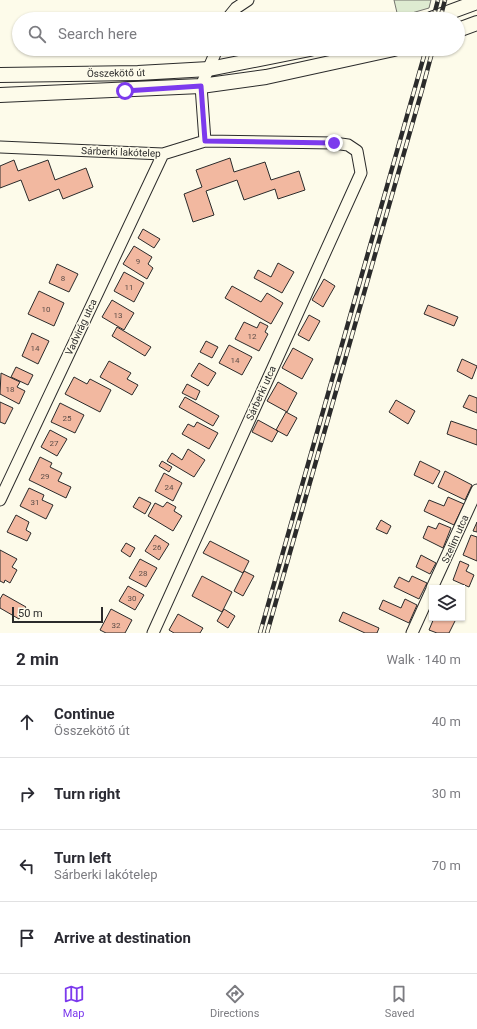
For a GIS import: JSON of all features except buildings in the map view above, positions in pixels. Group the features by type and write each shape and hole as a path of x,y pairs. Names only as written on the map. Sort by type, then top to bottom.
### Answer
{"street":[{"path":"233,12 236,8 248,0"},
{"path":"450,12 477,2"},
{"path":"465,27 477,23"},
{"path":"205,141 201,86 214,56"},
{"name":"Összekötő út","path":"0,75 138,73 209,69 275,56"},
{"name":"Összekötő út","path":"0,95 201,86 266,77 362,56"},
{"name":"Sárberki lakótelep","path":"0,148 163,154 205,141 334,143 348,145 357,151"},
{"name":"Sárberki utca","path":"153,633 361,173 357,151"},
{"name":"Vadvirág utca","path":"0,500 163,154"},
{"name":"Szelim utca","path":"433,585 477,490"},
{"name":"Szelim utca","path":"412,633 429,595"}],"green space":[{"path":"394,0 431,0 429,8 415,12 397,12"}],"railway":[{"path":"435,12 438,0"},
{"path":"442,12 445,0"},
{"path":"260,633 424,56"},
{"path":"267,633 431,56"}],"route":[{"path":"125,91 201,86 205,141 334,143"}]}
